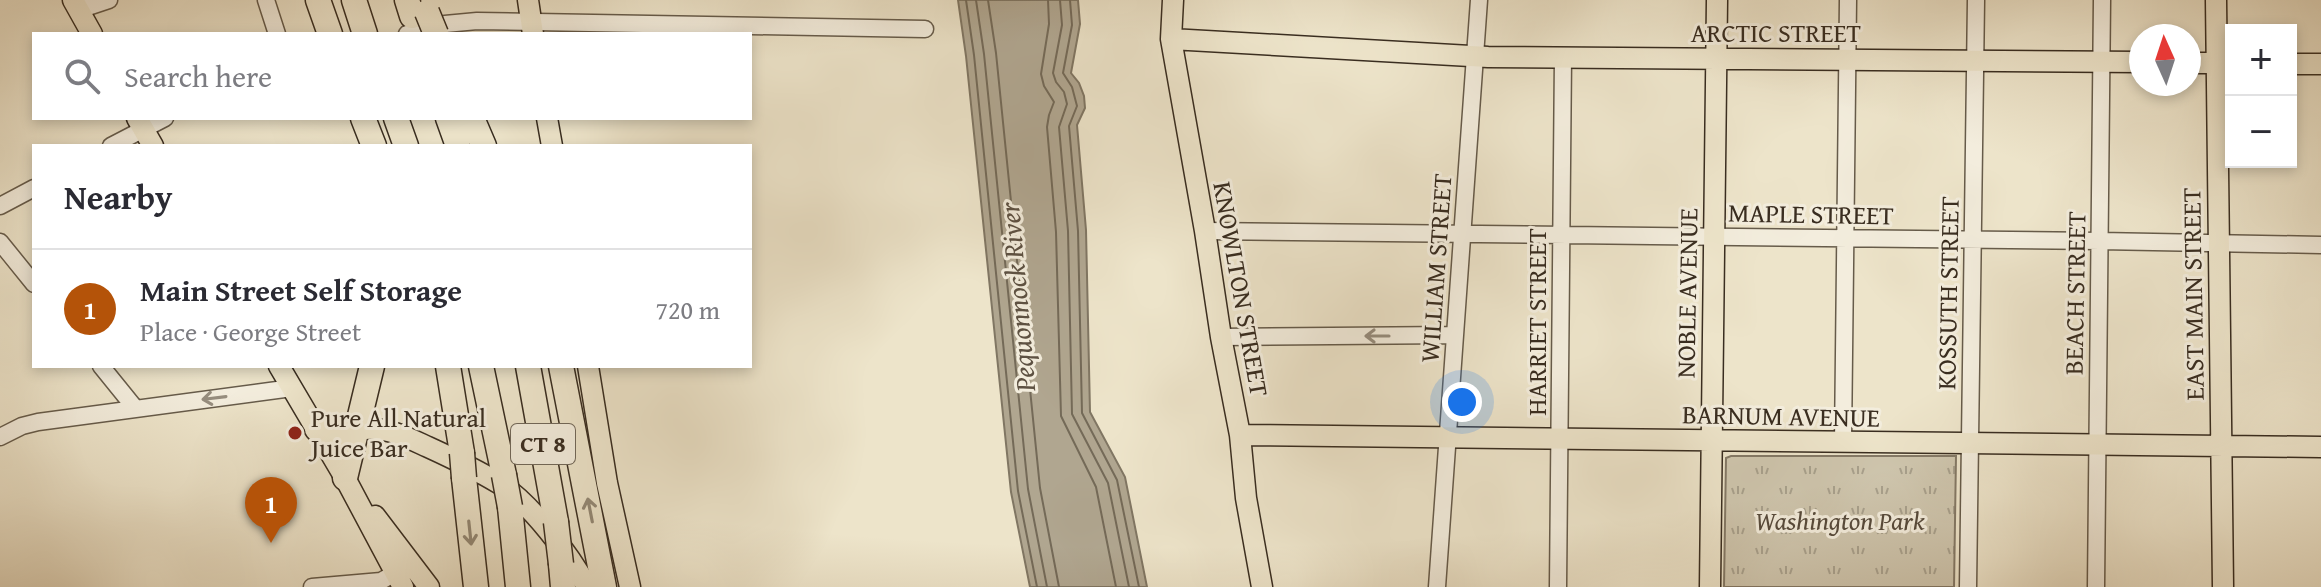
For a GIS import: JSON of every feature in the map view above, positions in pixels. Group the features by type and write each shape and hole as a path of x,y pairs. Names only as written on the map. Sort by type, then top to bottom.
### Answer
{"highway":[{"path":"318,0 329,32"},
{"path":"354,0 365,32"},
{"path":"355,120 361,144"},
{"path":"364,120 373,144"},
{"path":"397,120 405,144"},
{"path":"449,120 457,144"},
{"path":"473,120 483,144"},
{"path":"345,478 372,368"},
{"path":"448,368 462,453 476,587"},
{"name":"CT 8","path":"481,368 510,507 518,587"},
{"name":"CT 8","path":"528,368 556,522 562,576"},
{"path":"561,368 604,587"},
{"path":"317,429 357,430"}],"main road":[{"path":"528,0 532,28"},
{"name":"KNOWLTON STREET","path":"1173,0 1171,39 1240,435 1246,498 1262,587"},
{"name":"NOBLE AVENUE","path":"1710,587 1717,0"},
{"name":"EAST MAIN STREET","path":"2216,0 2224,63 2218,244 2223,587"},
{"path":"76,5 91,32"},
{"name":"ARCTIC STREET","path":"1171,39 1474,56 2129,62"},
{"path":"2201,63 2224,63"},
{"path":"2297,64 2321,64"},
{"path":"547,120 552,144"},
{"path":"280,368 403,574 429,587"},
{"path":"588,368 607,483 630,587"},
{"path":"357,430 380,428 395,433 502,485 541,521 577,568 587,587"},
{"name":"BARNUM AVENUE","path":"1240,435 2321,447"}],"street":[{"path":"76,5 109,0"},
{"path":"266,0 276,32"},
{"name":"WILLIAM STREET","path":"1437,587 1479,0"},
{"path":"1843,442 1848,0"},
{"name":"KOSSUTH STREET","path":"1968,587 1976,0"},
{"name":"BEACH STREET","path":"2096,587 2102,0"},
{"path":"418,19 445,24 477,21 532,28 925,29"},
{"name":"HARRIET STREET","path":"1558,587 1563,57"},
{"path":"115,144 162,120"},
{"path":"0,206 32,189"},
{"name":"MAPLE STREET","path":"1205,231 2321,245"},
{"path":"0,242 32,282"},
{"path":"1221,337 1455,335"},
{"path":"103,368 135,408"},
{"path":"0,437 38,422 292,388"},
{"path":"312,587 381,581 403,574"}],"green space":[{"name":"Washington Park","path":"1956,456 1954,587 1724,587 1726,458"}],"water":[{"name":"Pequonnock River","path":"958,0 1078,0 1080,24 1071,73 1079,83 1085,108 1077,125 1086,230 1090,412 1125,477 1147,587 1030,587 1011,492"}],"place":[{"name":"Pure All Natural Juice Bar","path":"295,433"},
{"name":"Main Street Self Storage","path":"271,543"}]}
